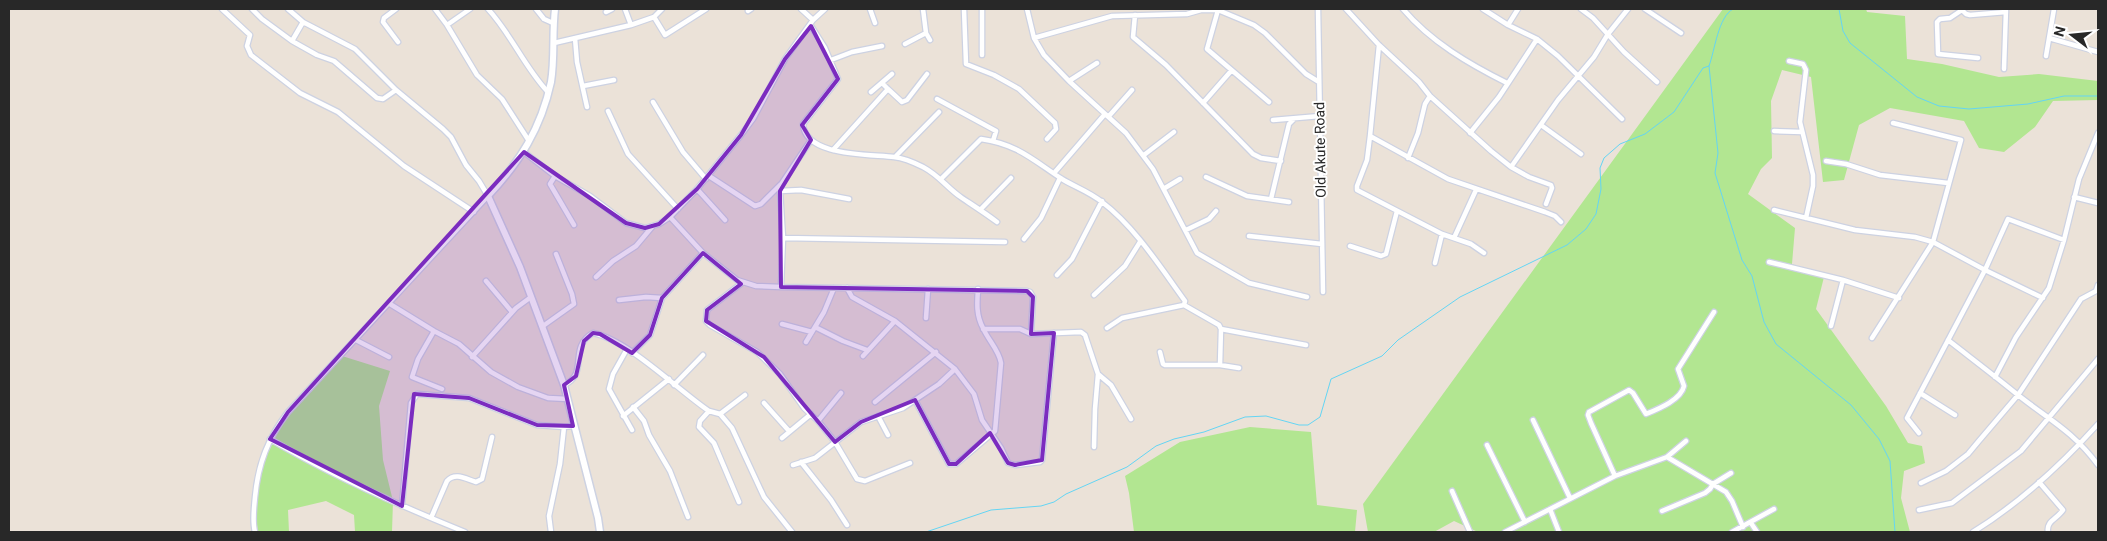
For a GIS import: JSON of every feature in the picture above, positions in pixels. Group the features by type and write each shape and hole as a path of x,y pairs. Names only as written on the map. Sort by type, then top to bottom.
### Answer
{"main road":[{"path":"554,9 554,43 550,82 541,117 524,152 488,196 520,267 564,385 600,532"}],"street":[{"path":"222,9 250,35 247,46 251,55 300,92 338,112 404,166 474,212"},
{"path":"252,9 262,19 292,41 317,55 334,61 377,98 383,99 396,90"},
{"path":"256,532 254,508 261,459 270,439 288,412 488,196 466,165 451,137 396,90 355,49 303,22 288,9"},
{"path":"396,9 384,18 383,22 398,42"},
{"path":"436,9 477,74 502,99 530,142"},
{"path":"447,25 470,9"},
{"path":"488,9 502,24 531,72 548,91"},
{"path":"536,9 544,19 553,23"},
{"path":"606,12 612,9"},
{"path":"625,9 631,25"},
{"path":"654,17 665,35 706,9"},
{"path":"801,9 813,20"},
{"path":"524,152 554,176 590,196 626,223 638,228 653,226 670,217 697,189 753,119 785,59 811,26 813,20 825,9"},
{"path":"870,9 874,23"},
{"path":"923,9 926,33 930,40"},
{"path":"964,9 966,64 994,75 1019,89 1055,123 1056,129 1047,139"},
{"path":"982,9 982,54"},
{"path":"1027,9 1034,38 1044,54 1069,82 1107,115 1144,156 1165,188 1200,256 1249,284 1307,297"},
{"path":"1111,9 1112,16"},
{"path":"1034,38 1112,16 1187,14 1201,9 1218,10 1254,25 1265,33 1306,74 1319,82"},
{"name":"Old Akute Road","path":"1318,9 1322,292"},
{"path":"1346,9 1379,45 1470,133 1511,167 1529,177 1551,184 1552,188 1546,204"},
{"path":"1403,9 1441,44 1482,70 1507,83"},
{"path":"1483,9 1508,25 1537,39 1578,75 1622,119"},
{"path":"1508,25 1518,9"},
{"path":"1581,9 1593,18 1624,52 1657,82"},
{"path":"1511,167 1628,9"},
{"path":"1645,9 1681,33"},
{"path":"1978,58 1938,54 1937,22 1940,19 1950,18 1961,9 1970,15 2006,10 2004,69"},
{"path":"2046,56 2054,9"},
{"path":"554,43 631,25 654,17 660,10"},
{"path":"1218,10 1207,49 1269,102"},
{"path":"1135,15 1133,37 1166,65 1253,154 1261,158 1281,161"},
{"path":"292,41 303,22"},
{"path":"811,26 838,76 837,82 803,124 803,128 811,140 833,150 860,156 895,157 922,166 942,178 960,197 981,209 997,222"},
{"path":"905,44 926,33"},
{"path":"575,38 577,62 587,108"},
{"path":"2049,38 2098,52"},
{"path":"1470,133 1499,97 1537,39"},
{"path":"1379,45 1367,160 1356,186 1357,190 1442,234 1471,244 1484,252"},
{"path":"831,60 852,52 882,46"},
{"path":"1789,61 1803,64 1806,70 1800,114 1814,186 1806,218"},
{"path":"1069,82 1097,63"},
{"path":"1203,103 1231,71"},
{"path":"871,92 892,74"},
{"path":"882,83 902,102 907,100 927,74"},
{"path":"583,86 614,80"},
{"path":"833,150 888,89"},
{"path":"1054,172 1132,90"},
{"path":"1408,158 1418,134 1425,104 1430,96"},
{"path":"937,99 996,131 993,141"},
{"path":"653,102 683,152 707,177 755,206 761,204 782,183 811,140"},
{"path":"608,111 628,154 678,209"},
{"path":"895,157 939,112"},
{"path":"1273,120 1292,120 1320,116"},
{"path":"1271,199 1289,124 1292,120"},
{"path":"1872,338 1933,242 1961,140 1893,123"},
{"path":"1541,125 1581,154"},
{"path":"1774,131 1802,132"},
{"path":"1144,156 1174,132"},
{"path":"1995,377 2016,337 2043,298 2054,273 2074,197 2098,133"},
{"path":"1370,136 1448,179 1555,216 1562,222"},
{"path":"942,178 981,139 1020,150 1060,178 1102,201 1140,242 1185,301 1184,305"},
{"path":"1826,161 1846,164 1880,175 1948,184"},
{"path":"554,176 550,184 574,224"},
{"path":"1206,176 1247,196 1289,202"},
{"path":"981,209 1011,178"},
{"path":"1024,239 1041,218 1060,178"},
{"path":"1165,188 1180,179"},
{"path":"781,287 783,238 780,191 782,183"},
{"path":"697,189 725,220"},
{"path":"780,191 800,190 850,199"},
{"path":"1454,238 1476,190"},
{"path":"2074,197 2098,203"},
{"path":"1057,275 1072,259 1102,201"},
{"path":"1774,210 1855,230 1915,237 1933,242 2043,298"},
{"path":"1350,246 1382,256 1386,254 1398,211"},
{"path":"1186,230 1209,219 1216,212"},
{"path":"670,217 703,253 742,283 781,287 978,289 1030,292 1033,297 1031,334"},
{"path":"1919,434 1907,418 1985,270 2008,219 2064,240"},
{"path":"596,278 617,258 636,246 653,226"},
{"path":"1435,263 1442,234"},
{"path":"1249,236 1322,244"},
{"path":"783,238 1005,242"},
{"path":"1094,295 1125,266 1140,242"},
{"path":"632,353 650,334 662,298 703,253"},
{"path":"543,326 574,304 572,294 556,254"},
{"path":"1769,262 1843,280 1899,298"},
{"path":"1831,326 1843,280"},
{"path":"486,281 512,312"},
{"path":"742,283 707,310 706,321 764,357 780,374 810,414 818,421 860,481 910,463"},
{"path":"1921,482 1938,476 1957,463 2018,395 2082,298 2096,291 2098,286"},
{"path":"806,342 814,330 834,288"},
{"path":"847,288 852,297 895,321 955,369 974,394 982,420 1008,463 1016,465 1040,462 1042,460 1054,333"},
{"path":"926,318 928,289"},
{"path":"915,400 948,464 956,464 990,433 995,431 1000,363 998,353 983,329 978,315 978,289"},
{"path":"472,357 512,312 531,297"},
{"path":"620,300 646,297 662,298"},
{"path":"390,304 459,344 491,372 518,387 548,398 568,400"},
{"path":"1106,328 1122,318 1184,305 1219,325 1221,329 1220,365"},
{"path":"1615,476 1590,423 1589,412 1629,390 1633,393 1646,414 1681,394 1684,386 1678,369 1714,312"},
{"path":"863,356 895,321"},
{"path":"782,324 814,330 867,350"},
{"path":"983,329 1020,329 1031,334 1080,332 1085,335 1098,374 1094,447"},
{"path":"1221,329 1306,344"},
{"path":"434,331 418,359 412,377 442,389"},
{"path":"564,385 572,381 576,376 580,347 588,336 593,333 600,334 627,349 709,411 720,414 732,428 764,498 792,532"},
{"path":"356,340 389,357"},
{"path":"1948,340 2018,395 2066,429 2098,465"},
{"path":"627,349 613,374 609,389 622,416 632,430"},
{"path":"875,402 936,352"},
{"path":"1160,352 1163,364 1165,365 1220,365 1239,368"},
{"path":"674,385 703,355"},
{"path":"1919,510 1952,503 2021,450 2098,359"},
{"path":"793,465 815,458 861,422 890,413 915,400 939,384 955,369"},
{"path":"1098,374 1110,385 1131,419"},
{"path":"622,416 669,379"},
{"path":"818,421 841,393"},
{"path":"1920,393 1955,416"},
{"path":"402,506 411,403 417,394 469,398 537,425 573,426"},
{"path":"720,414 745,395"},
{"path":"764,402 790,431"},
{"path":"633,406 644,421 649,435 670,471 688,517"},
{"path":"709,411 700,422 699,427 714,443 739,502"},
{"path":"782,438 810,414"},
{"path":"878,416 888,435"},
{"path":"1533,420 1570,498"},
{"path":"1973,532 2019,500 2081,444 2098,424"},
{"path":"551,532 549,516 560,464 564,427"},
{"path":"431,518 450,478 458,476 476,482 482,479 492,437"},
{"path":"270,439 317,466 402,506 459,531 466,532"},
{"path":"1505,532 1615,476 1667,456 1686,441"},
{"path":"1487,444 1524,522"},
{"path":"1667,456 1729,496 1743,527"},
{"path":"801,462 831,500 847,525"},
{"path":"1662,511 1705,493 1713,484 1731,472"},
{"path":"2039,482 2063,510 2049,523 2047,527 2048,532"},
{"path":"1452,491 1470,532"},
{"path":"1550,509 1559,532"},
{"path":"1732,532 1774,509"},
{"path":"1751,523 1757,532"},
{"path":"1982,527 1986,532"}],"highlighted area":[{"path":"811,26 838,79 802,125 811,140 780,191 781,287 1027,291 1033,297 1031,334 1054,333 1042,460 1015,465 1008,463 990,433 956,464 949,464 915,400 861,422 835,442 764,357 706,321 707,310 741,284 703,253 662,298 650,335 632,353 600,334 593,333 584,341 576,376 564,385 573,426 537,425 469,398 414,394 402,506 270,439 288,412 524,152 626,223 645,228 659,224 697,189 741,135 785,59"}],"green space":[{"path":"1723,9 1866,9 1867,12 1905,16 1907,59 1942,64 1999,77 2039,74 2098,81 2098,100 2053,101 2035,127 2004,152 1979,148 1964,121 1890,108 1859,125 1844,180 1823,182 1811,77 1782,70 1771,101 1772,158 1761,169 1748,194 1795,228 1792,264 1824,277 1816,309 1886,406 1908,443 1922,446 1925,463 1904,471 1901,498 1910,532 1478,532 1454,521 1434,532 1368,532 1363,504"},
{"path":"342,356 390,371 379,406 383,460 393,501 392,532 355,532 354,515 326,501 288,510 289,532 258,532 256,513 257,490 260,467 266,449 291,412"},
{"path":"1250,427 1311,432 1317,505 1357,510 1355,532 1134,532 1125,476 1180,442"}],"waterway":[{"path":"926,532 991,510 1041,506 1054,502 1066,494 1127,467 1156,446 1174,439 1204,432 1245,417 1266,416 1299,425 1308,425 1320,417 1331,379 1382,356 1398,340 1460,297 1567,245 1586,229 1596,214 1601,189 1600,168 1604,158 1620,144 1645,134 1674,112 1703,68 1709,66 1720,26 1728,13 1733,9"},
{"path":"1839,9 1843,31 1850,43 1917,97 1939,106 1969,109 2028,104 2064,96 2098,96"},
{"path":"1709,66 1718,153 1715,173 1742,260 1752,276 1764,322 1776,344 1851,405 1879,439 1890,461 1895,532"}]}
